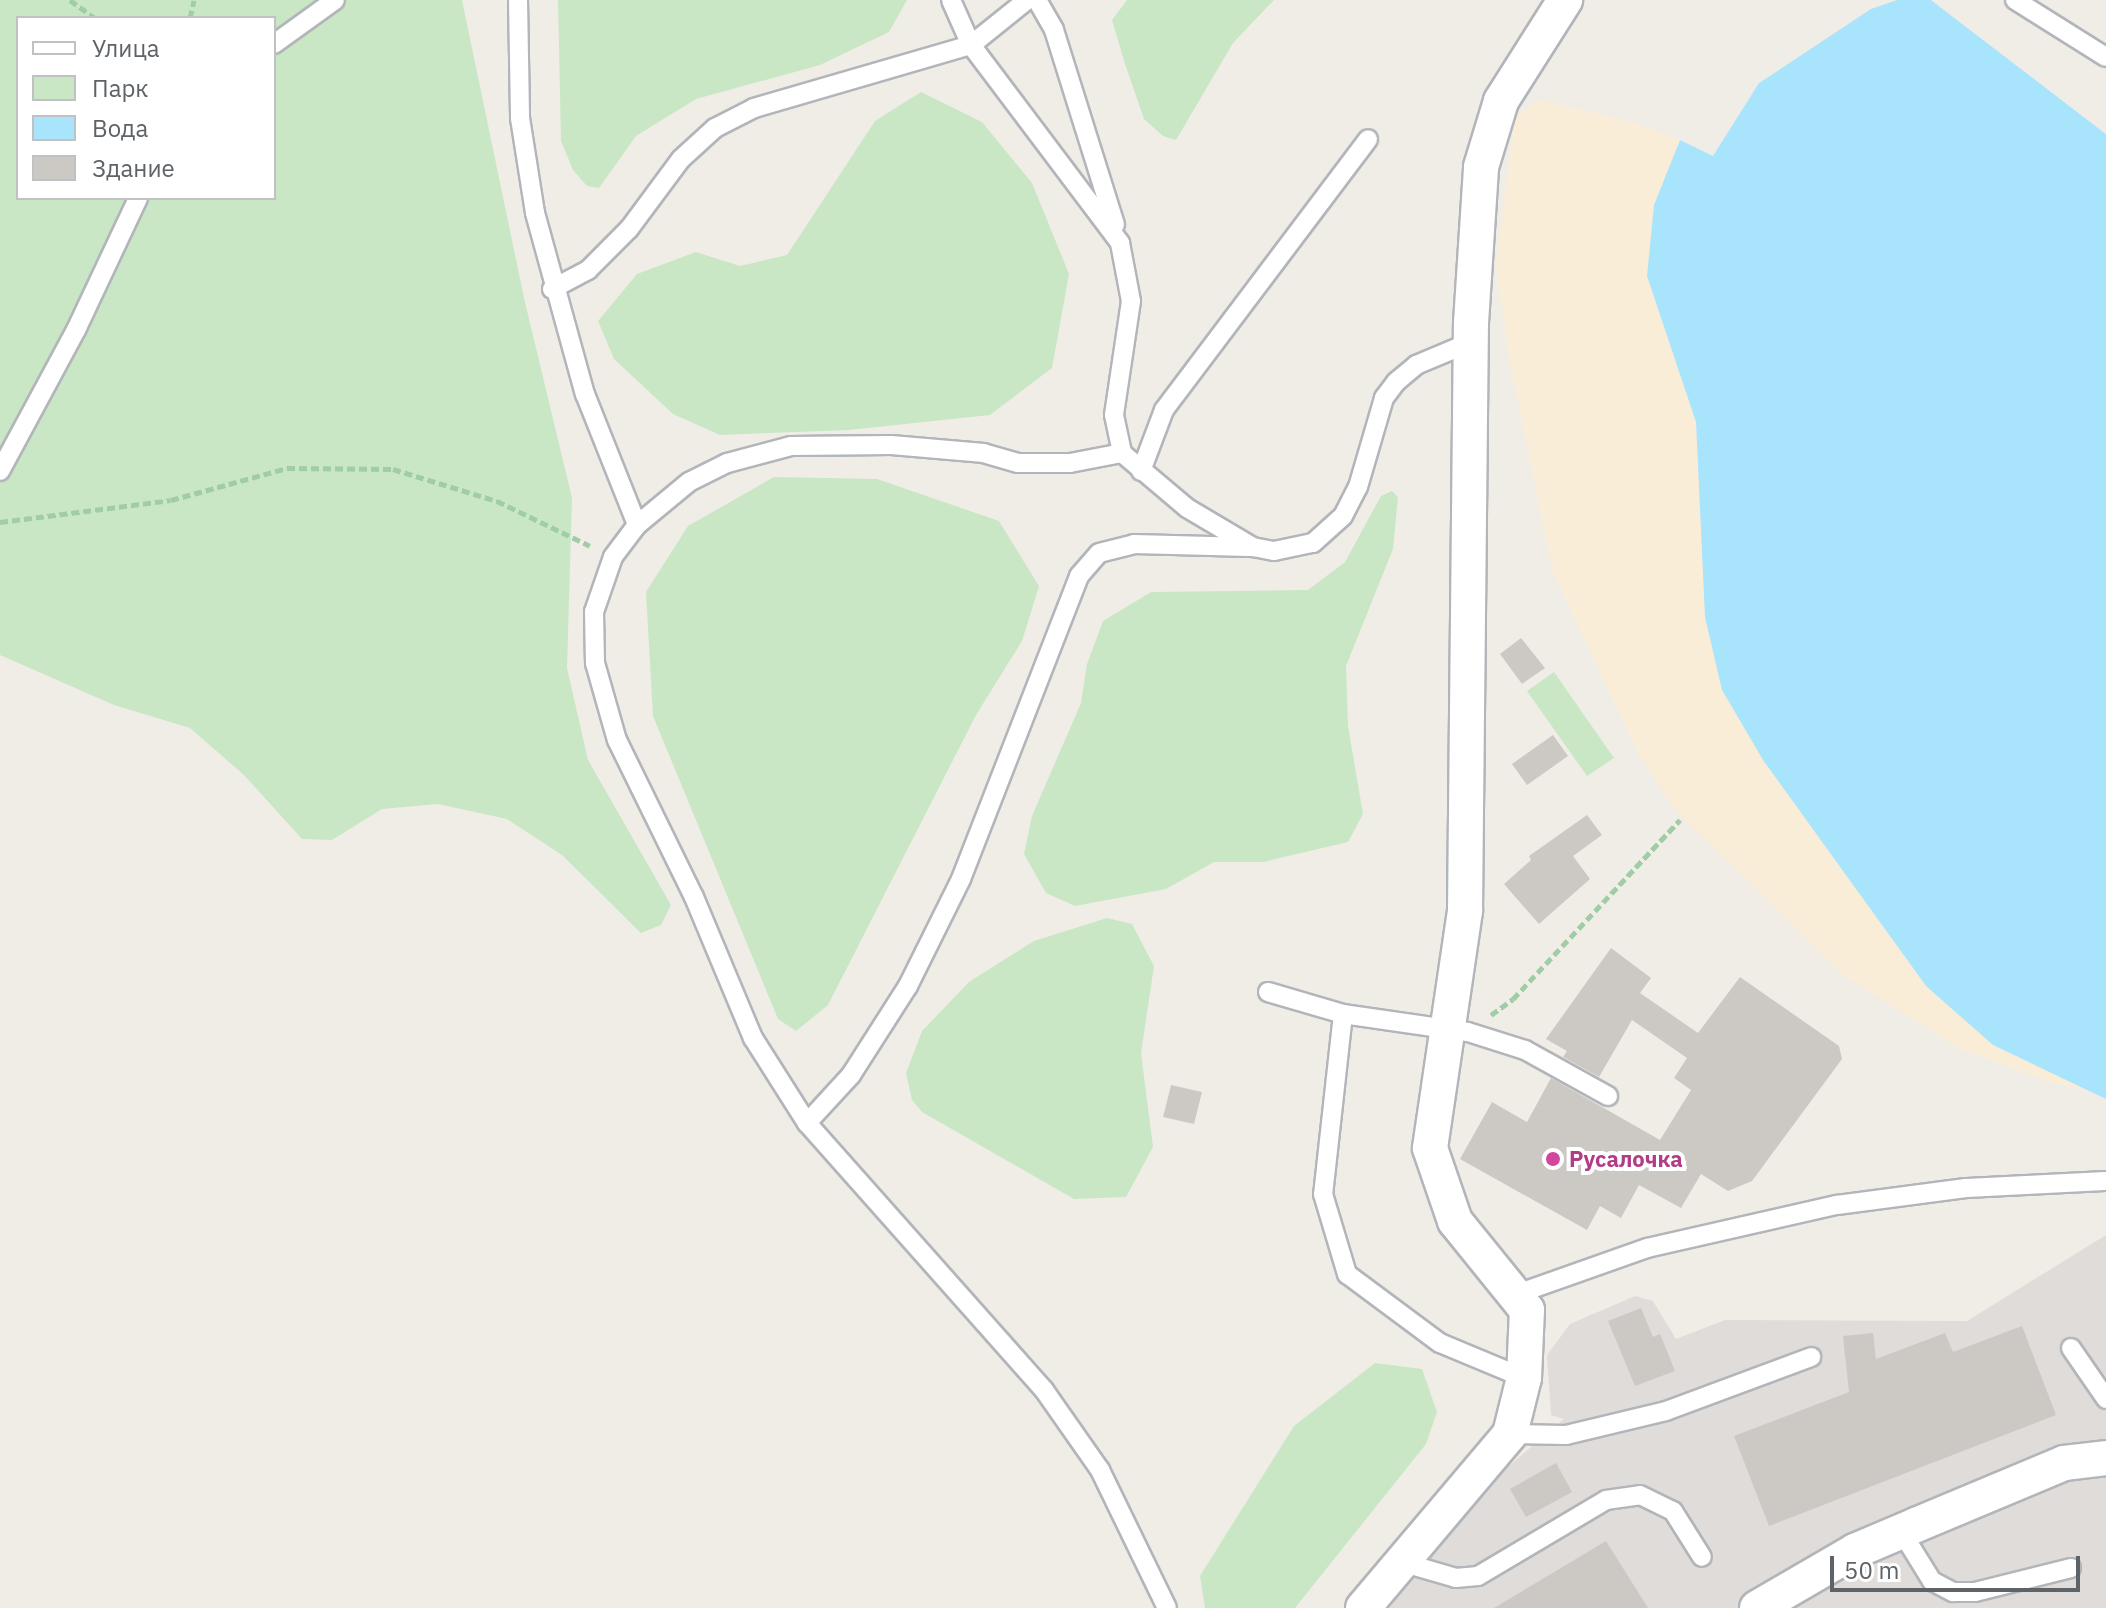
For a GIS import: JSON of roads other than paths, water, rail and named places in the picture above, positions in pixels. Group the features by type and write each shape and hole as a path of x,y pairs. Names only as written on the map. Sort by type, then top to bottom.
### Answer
{"street":[{"path":"1363,1608 1510,1434 1524,1378 1527,1310 1455,1221 1430,1148 1459,1030 1465,911 1471,342 1481,167 1501,101 1565,0"},
{"path":"1757,1608 1901,1531 2064,1463 2106,1458"}],"lane":[{"path":"276,43 335,0"},
{"path":"518,0 520,118 552,289 585,394 637,525"},
{"path":"951,0 971,45 1120,243"},
{"path":"552,289 588,270 629,229 681,159 715,128 754,108 971,45 1027,0"},
{"path":"1037,0 1054,30 1120,243 1131,301 1114,415 1122,453 1187,508 1253,547"},
{"path":"2015,0 2106,57"},
{"path":"1141,471 1164,410 1368,139"},
{"path":"0,471 76,330 137,200"},
{"path":"807,1123 851,1075 908,986 961,879 1079,576 1099,553 1134,544 1253,547 1274,551 1313,543 1343,516 1358,487 1384,398 1416,365 1471,342"},
{"path":"1122,453 1070,463 1018,463 984,453 891,445 791,446 727,463 689,482 637,525 613,557 594,612 595,663 617,740 694,897 753,1038 807,1123 1044,1390 1100,1470 1167,1608"},
{"path":"1268,992 1343,1014 1459,1030 1525,1050 1608,1096"},
{"path":"1343,1014 1323,1194 1347,1274 1440,1343 1524,1378"},
{"path":"1517,1294 1647,1248 1837,1205 1966,1188 2106,1181"},
{"path":"2071,1348 2106,1399"},
{"path":"1510,1434 1566,1435 1666,1411 1811,1357"},
{"path":"1401,1562 1456,1578 1478,1576 1606,1500 1640,1495 1673,1511 1702,1557"},
{"path":"1901,1531 1932,1581 1953,1592 1975,1592 2071,1568"}],"water":[{"path":"1897,0 1931,0 2106,134 2106,1099 1993,1045 1926,986 1763,760 1722,690 1705,617 1696,422 1647,276 1654,205 1680,140 1713,156 1759,83 1871,9"}],"place":[{"name":"Русалочка","path":"1553,1159"}]}
